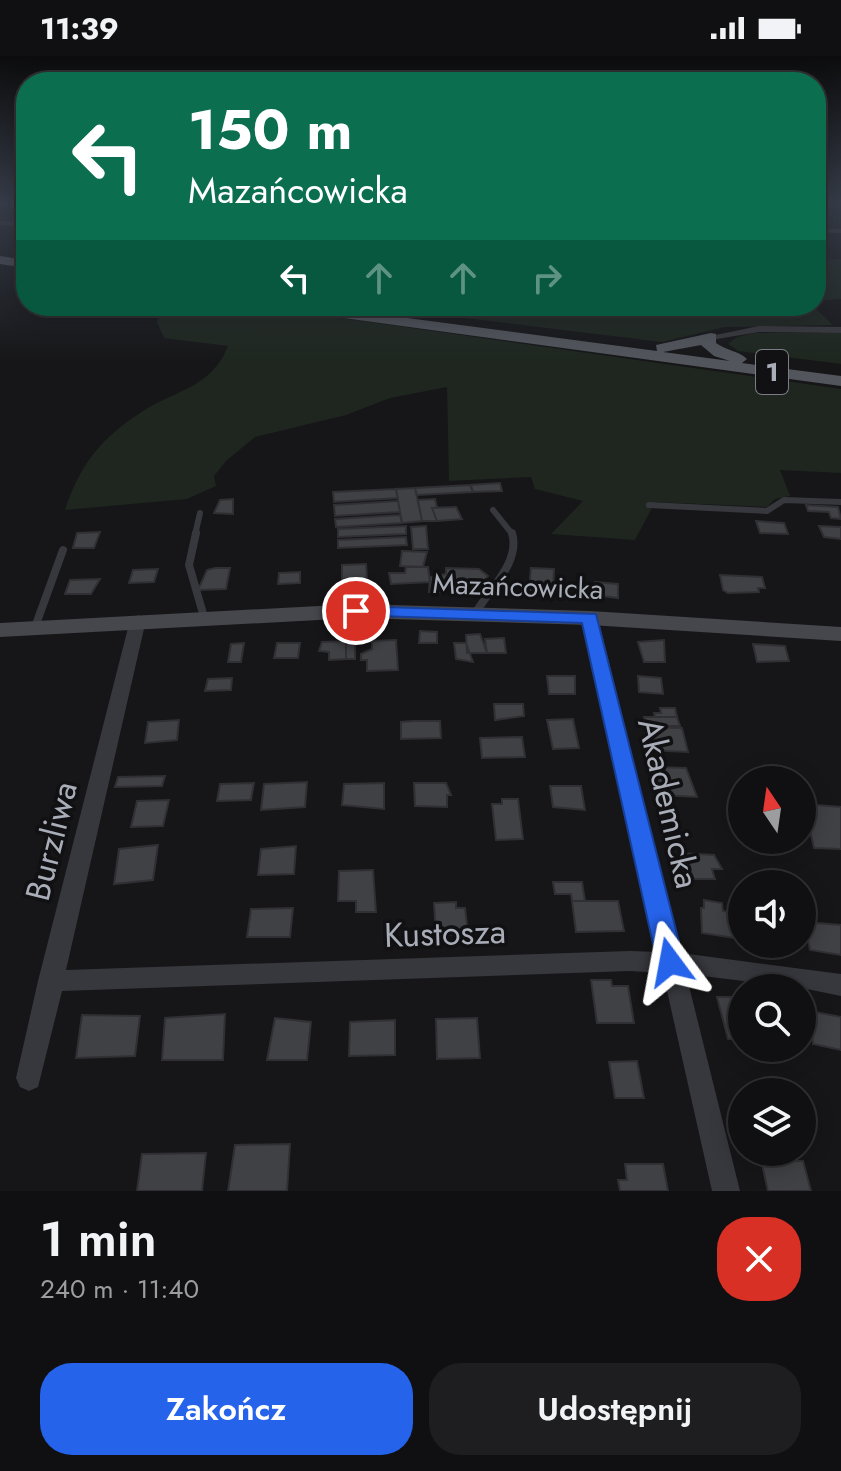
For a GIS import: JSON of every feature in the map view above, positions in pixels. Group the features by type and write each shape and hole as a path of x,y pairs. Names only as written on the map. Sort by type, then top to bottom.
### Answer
{"main road":[{"name":"1","path":"359,316 841,381"},
{"name":"1","path":"409,316 841,373"},
{"path":"651,348 684,346 711,337"},
{"path":"711,337 708,344 713,350 746,361"}],"street":[{"path":"711,337 759,329 841,330"},
{"name":"Mazańcowicka","path":"0,630 138,620 356,611 590,618 841,634"},
{"name":"Akademicka","path":"590,618 726,1191"},
{"name":"Burzliwa","path":"29,1078 138,620"},
{"name":"Kustosza","path":"50,981 615,961 670,962 841,985"}],"lane":[{"path":"649,505 767,511 784,500 841,502"},
{"path":"475,614 513,559 511,530 493,510"},
{"path":"200,513 189,565 204,617"},
{"path":"35,627 63,550"}],"shaded area":[{"path":"826,259 841,259 841,299 826,300"},
{"path":"159,316 326,316 841,389 841,473 780,470 790,496 775,499 767,507 655,502 635,540 551,534 583,501 535,489 531,477 449,481 447,387 390,398 346,415 255,437 226,461 214,476 216,486 187,499 65,510 85,465 104,442 143,411 203,379 221,360 228,346 164,338 157,322"},
{"path":"448,316 824,316 833,325 725,327 662,342"},
{"path":"755,333 841,333 841,364 738,351 728,344 737,337"}],"building":[{"path":"500,483 502,491 473,492 471,485"},
{"path":"470,485 473,492 417,495 415,488"},
{"path":"415,488 422,521 402,523 396,489"},
{"path":"396,489 398,498 334,502 333,492"},
{"path":"233,499 233,514 214,513 220,500"},
{"path":"435,499 437,508 432,508 437,521 422,521 418,500"},
{"path":"398,501 400,512 335,516 334,505"},
{"path":"806,505 838,507 841,519 831,518 829,512 808,511"},
{"path":"456,507 462,519 437,521 432,508"},
{"path":"400,515 402,523 336,527 335,519"},
{"path":"756,521 784,523 788,534 760,533"},
{"path":"406,526 406,534 338,537 338,529"},
{"path":"426,526 428,549 413,549 411,527"},
{"path":"819,526 841,527 841,539 824,537"},
{"path":"100,532 94,548 73,548 77,533"},
{"path":"406,537 407,545 338,548 338,540"},
{"path":"402,551 427,552 423,567 400,566"},
{"path":"366,564 367,580 342,579 342,565"},
{"path":"406,567 428,567 430,582 391,584 389,573 405,573"},
{"path":"230,568 226,589 198,590 207,570"},
{"path":"446,568 479,569 488,576 478,588 446,587 445,593 429,592 430,577 446,574"},
{"path":"531,568 554,569 553,591 529,590"},
{"path":"158,569 154,582 129,583 133,570"},
{"path":"300,572 300,583 278,584 279,573"},
{"path":"720,575 762,577 765,588 758,588 759,592 728,593 723,590"},
{"path":"100,579 91,594 65,594 70,580"},
{"path":"595,582 618,584 618,598 594,595"},
{"path":"420,631 437,632 437,643 419,643"},
{"path":"480,634 487,653 467,653 466,635"},
{"path":"504,638 506,653 487,653 485,639"},
{"path":"396,640 398,670 367,671 367,660 361,660 361,654 372,649 372,641"},
{"path":"664,640 665,662 644,662 638,642"},
{"path":"346,641 346,659 329,660 329,652 319,651 322,642"},
{"path":"244,643 241,662 228,662 231,644"},
{"path":"277,643 300,643 298,658 274,658"},
{"path":"346,643 355,643 355,659 346,659"},
{"path":"454,643 466,643 473,662 456,659"},
{"path":"753,644 785,646 789,661 757,662"},
{"path":"547,676 575,676 575,694 549,694"},
{"path":"638,676 661,678 663,694 639,692"},
{"path":"232,678 231,690 205,691 208,679"},
{"path":"494,704 523,704 524,716 495,720"},
{"path":"660,708 675,708 677,717 655,717 654,713 661,713"},
{"path":"644,717 677,717 680,726 646,726"},
{"path":"573,719 579,748 553,749 547,720"},
{"path":"179,720 177,740 145,743 148,722"},
{"path":"440,721 441,738 401,739 401,722"},
{"path":"645,727 682,728 688,752 645,750"},
{"path":"522,737 525,757 482,758 480,738"},
{"path":"656,767 686,768 697,797 662,795"},
{"path":"165,776 162,786 115,787 118,777"},
{"path":"307,782 305,807 261,810 264,784"},
{"path":"254,783 251,800 217,801 220,784"},
{"path":"384,783 384,809 342,805 344,784"},
{"path":"414,783 446,783 451,795 447,795 447,807 415,806"},
{"path":"550,786 581,786 585,810 553,807"},
{"path":"502,799 518,799 523,839 496,840 492,804 502,804"},
{"path":"169,800 163,826 131,827 137,801"},
{"path":"816,805 841,807 841,849 816,848"},
{"path":"158,845 153,880 114,884 119,849"},
{"path":"296,846 294,874 258,875 261,849"},
{"path":"680,853 714,855 722,869 712,869 715,879 686,879"},
{"path":"373,870 376,912 356,912 356,901 338,901 339,871"},
{"path":"553,882 582,882 585,901 572,901 571,894 555,894"},
{"path":"704,900 722,903 723,911 728,912 728,937 702,933 701,908 704,908"},
{"path":"572,901 618,901 624,931 576,932"},
{"path":"456,902 456,908 465,908 468,934 436,935 434,903"},
{"path":"293,908 290,937 247,937 251,909"},
{"path":"816,923 841,925 841,955 816,951"},
{"path":"591,980 611,980 612,986 628,986 634,1023 597,1023"},
{"path":"717,997 728,997 728,1039"},
{"path":"816,1012 841,1017 841,1050 816,1045"},
{"path":"225,1014 223,1060 162,1060 165,1018"},
{"path":"82,1015 140,1016 135,1056 76,1058"},
{"path":"275,1018 311,1022 307,1060 267,1060"},
{"path":"477,1018 480,1058 437,1059 436,1019"},
{"path":"395,1020 395,1055 349,1056 350,1022"},
{"path":"637,1061 644,1098 615,1098 609,1062"},
{"path":"290,1144 287,1191 228,1191 235,1145"},
{"path":"206,1153 202,1191 137,1191 142,1154"},
{"path":"625,1164 663,1164 668,1191 620,1191 618,1180 627,1180"},
{"path":"762,1166 804,1166 811,1191 768,1191"}],"route":[{"path":"356,611 590,618 670,962"}]}
